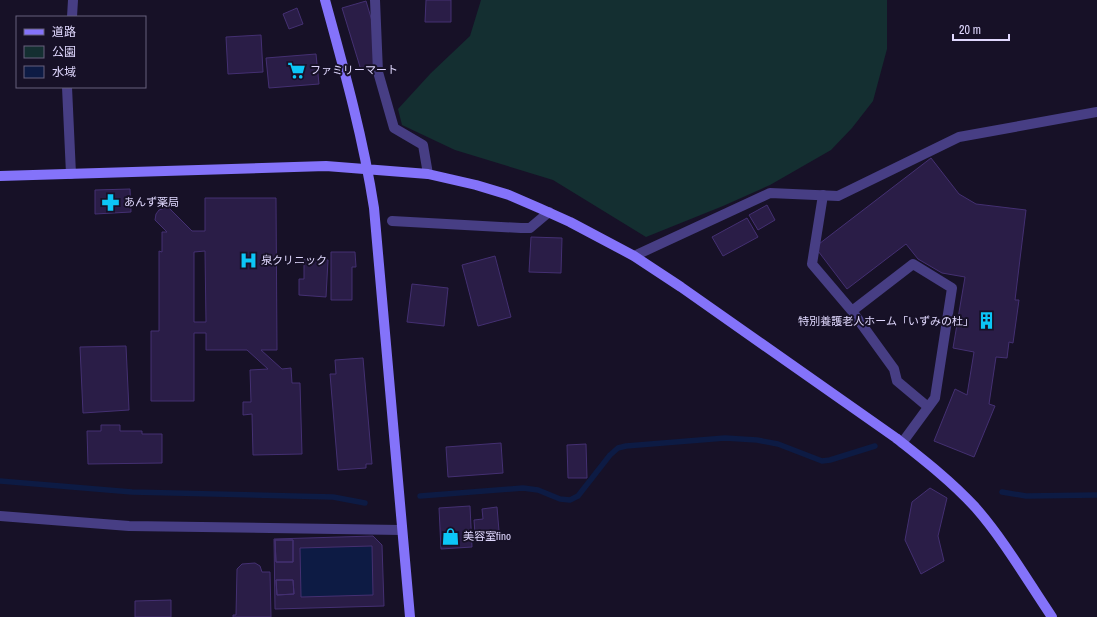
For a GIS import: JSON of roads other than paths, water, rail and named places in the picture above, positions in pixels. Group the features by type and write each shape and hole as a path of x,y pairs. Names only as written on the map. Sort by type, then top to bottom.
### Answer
{"street":[{"path":"72,16 73,0"},
{"path":"325,0 356,113 368,168 374,208 410,617"},
{"path":"375,0 378,72 394,128 423,145 428,174"},
{"path":"67,88 71,174"},
{"path":"634,256 770,193 838,196 959,136 1097,112"},
{"path":"0,176 326,166 368,168 428,174 476,185 509,195 570,222 634,256 681,287 902,443 953,484 975,507 1008,549 1052,617"},
{"path":"823,195 812,264 852,312 894,369 897,381 928,407"},
{"path":"392,221 530,228 549,212"},
{"path":"852,312 913,264 952,288 935,398 902,443"},
{"path":"0,516 129,526 402,530"}],"water":[{"path":"372,546 373,595 301,597 300,548"}],"waterway":[{"path":"420,496 523,488 538,490 560,499 570,500 578,496 610,455 618,448 626,446 725,438 757,440 778,444 822,461 830,460 875,446"},
{"path":"0,481 132,492 333,497 365,503"},
{"path":"1002,492 1026,496 1097,495"}],"place":[{"name":"ファミリーマート","path":"297,70"},
{"name":"あんず薬局","path":"111,202"},
{"name":"泉クリニック","path":"248,260"},
{"name":"特別養護老人ホーム「いずみの杜」","path":"987,321"},
{"name":"美容室fino","path":"450,536"}]}
